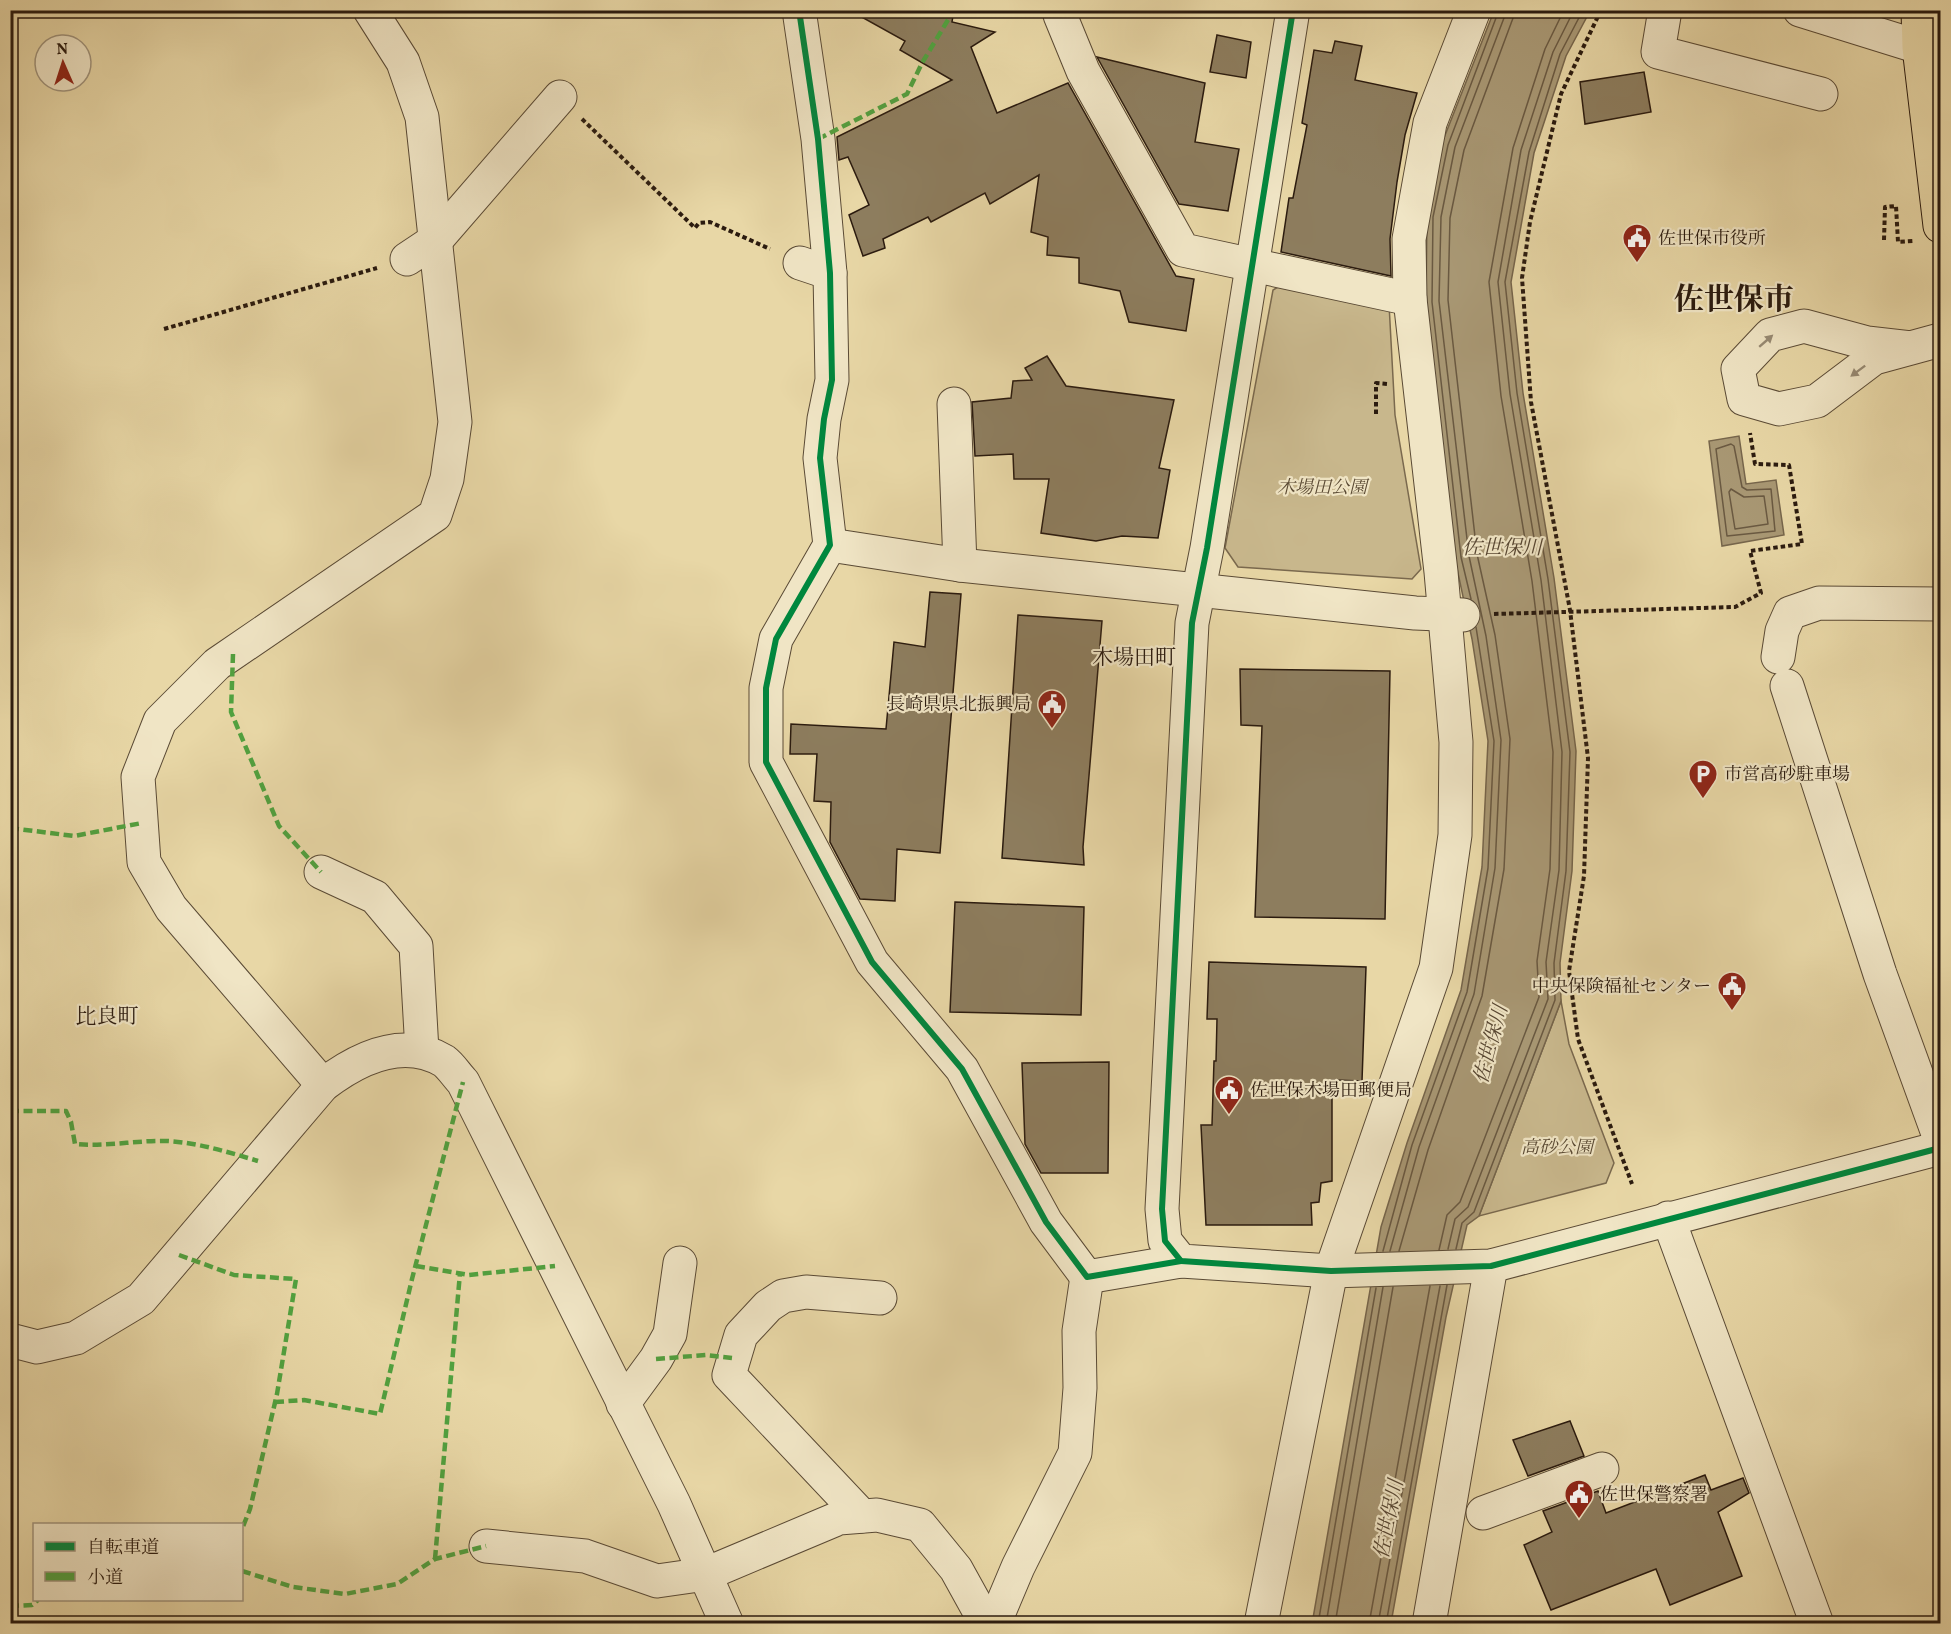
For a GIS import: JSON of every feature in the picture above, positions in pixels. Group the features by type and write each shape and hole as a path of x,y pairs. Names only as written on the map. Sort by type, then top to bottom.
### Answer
{"highway":[{"path":"1918,10 1930,49 1941,226"}],"street":[{"path":"323,1085 166,899 144,862 138,777 159,721 217,664 435,514 447,479 455,422 422,117 403,62 370,10"},
{"path":"486,1546 585,1556 657,1581 706,1574 839,1518 877,1515 920,1525 956,1569 977,1607 992,1623 1075,1453 1080,1388 1079,1331 1087,1277 1046,1222 962,1069 872,962 766,762 766,688 776,639 830,545 820,458 824,419 832,380 830,273 818,139 799,10"},
{"path":"1062,10 1060,15 1083,70 1183,250 1251,267 1410,299"},
{"path":"1181,1261 1165,1241 1161,1209 1192,624 1207,548 1293,10"},
{"path":"1261,1623 1345,1271 1436,968 1455,835 1454,615 1410,299 1409,239 1430,123 1474,10"},
{"path":"1665,10 1658,52 1821,94"},
{"path":"1800,10 1930,49"},
{"path":"407,259 436,239 560,97"},
{"path":"800,263 830,273"},
{"path":"1804,326 1867,343 1926,344 1874,358 1817,401 1779,409 1744,399 1738,369 1770,335 1804,326"},
{"path":"954,404 960,565"},
{"path":"830,545 960,565 1454,615"},
{"path":"1941,604 1820,603 1790,613 1782,632 1783,671 1880,974 1941,1139"},
{"path":"321,872 375,897 416,946 422,1051"},
{"path":"10,1341 37,1347 76,1338 141,1299 323,1085 351,1064 387,1052 422,1051 446,1063 463,1082 624,1404 706,1574 727,1623"},
{"path":"1087,1277 1181,1261 1345,1271 1476,1267 1941,1148"},
{"path":"1668,1218 1818,1623"},
{"path":"624,1404 656,1359 670,1334 680,1263"},
{"path":"1429,1623 1476,1267"},
{"path":"862,1516 729,1375 741,1335 768,1306 783,1296 806,1292 879,1298"},
{"path":"1483,1513 1602,1469"}],"path":[{"path":"1601,10 1561,94 1530,222 1522,278 1531,402 1570,610 1588,758 1584,876 1569,971 1578,1040 1632,1184"},
{"path":"560,97 695,228 699,223 710,222 800,263"},
{"path":"1884,240 1885,207 1896,206 1898,242"},
{"path":"164,329 407,259"},
{"path":"1376,414 1376,383 1393,385"},
{"path":"1454,615 1735,607 1761,593 1750,551 1802,544 1788,465 1755,464 1744,399"}],"green space":[{"name":"木場田公園","path":"1278,287 1389,304 1395,415 1421,569 1412,579 1238,567 1225,548 1273,290"},
{"name":"高砂公園","path":"1561,1001 1569,1044 1614,1163 1606,1183 1479,1216"}],"water":[{"name":"佐世保川","path":"1494,11 1590,11 1566,56 1534,153 1511,282 1523,393 1554,578 1576,751 1572,871 1560,963 1561,1001 1479,1216 1467,1225 1446,1317 1391,1623 1312,1624 1381,1227 1407,1143 1461,990 1482,867 1488,741 1472,639 1455,559 1426,302 1427,216 1442,143"},
{"path":"1739,436 1746,484 1776,480 1784,535 1722,546 1709,441"}],"building":[{"path":"849,10 954,10 952,22 995,32 971,47 997,113 1068,83 1176,276 1194,279 1186,331 1129,322 1120,291 1079,283 1079,258 1047,255 1048,237 1031,232 1039,175 990,204 985,193 931,222 928,217 883,239 885,248 863,256 849,215 869,205 848,157 839,160 837,137 952,80 900,50 905,41"},
{"path":"1217,35 1251,42 1246,78 1210,72"},
{"path":"1335,41 1362,46 1355,80 1417,93 1405,135 1397,182 1390,239 1391,276 1281,252 1289,198 1293,198 1307,125 1302,123 1314,50 1332,53"},
{"path":"1097,57 1205,83 1195,142 1239,149 1228,211 1179,204"},
{"path":"1644,72 1651,112 1585,124 1580,82"},
{"path":"1047,356 1066,386 1174,400 1159,468 1170,470 1158,538 1122,536 1096,541 1041,533 1049,479 1014,479 1013,454 975,456 972,402 1011,398 1013,381 1032,380 1025,368"},
{"path":"930,592 961,594 940,853 897,849 895,901 860,899 830,842 831,802 814,801 817,754 790,754 791,724 886,729 894,642 925,647"},
{"name":"長崎県県北振興局","path":"1018,615 1102,621 1083,847 1084,865 1002,858"},
{"path":"1240,669 1390,671 1385,919 1255,917 1262,726 1241,725"},
{"path":"955,902 1084,907 1081,1015 950,1012"},
{"path":"1209,962 1366,967 1362,1081 1332,1080 1332,1181 1321,1183 1319,1202 1311,1203 1312,1225 1206,1225 1201,1125 1212,1125 1217,1019 1207,1019"},
{"path":"1109,1062 1108,1173 1041,1173 1025,1144 1022,1063"},
{"path":"1570,1421 1584,1456 1528,1476 1513,1440"},
{"path":"1705,1475 1711,1490 1743,1478 1749,1493 1718,1512 1742,1576 1670,1605 1656,1569 1551,1610 1524,1545 1552,1532 1543,1511 1598,1491 1606,1513"}],"marked path":[{"path":"818,139 907,94 922,63 954,10"},
{"path":"995,10 1004,15 1012,10"},
{"path":"233,654 231,712 279,826 321,872"},
{"path":"10,828 74,836 142,823"},
{"path":"275,1402 304,1400 380,1414 463,1082"},
{"path":"10,1111 66,1111 71,1122 75,1144 180,1142 213,1148 258,1161"},
{"path":"179,1255 234,1275 296,1279 277,1394 250,1509 243,1526"},
{"path":"416,1266 469,1275 555,1266"},
{"path":"435,1559 460,1273"},
{"path":"656,1359 706,1355 732,1358"},
{"path":"243,1571 293,1587 345,1594 397,1584 435,1559 486,1546"},
{"path":"10,1606 32,1605 37,1601"}],"cycle path":[{"path":"799,10 818,139 830,273 832,380 824,419 820,458 830,545 776,639 766,688 766,762 872,962 962,1069 1046,1222 1087,1277 1181,1261"},
{"path":"1293,10 1207,548 1192,623 1162,1209 1165,1241 1181,1261 1331,1271 1491,1266 1940,1148"}],"place":[{"name":"佐世保市役所","path":"1637,264"},
{"name":"長崎県県北振興局","path":"1052,730"},
{"name":"市営高砂駐車場","path":"1703,800"},
{"name":"中央保険福祉センター","path":"1732,1012"},
{"name":"佐世保木場田郵便局","path":"1229,1116"},
{"name":"佐世保警察署","path":"1579,1520"}],"district":[{"name":"佐世保市","path":"1734,299"},
{"name":"木場田町","path":"1134,657"},
{"name":"比良町","path":"107,1016"}]}
